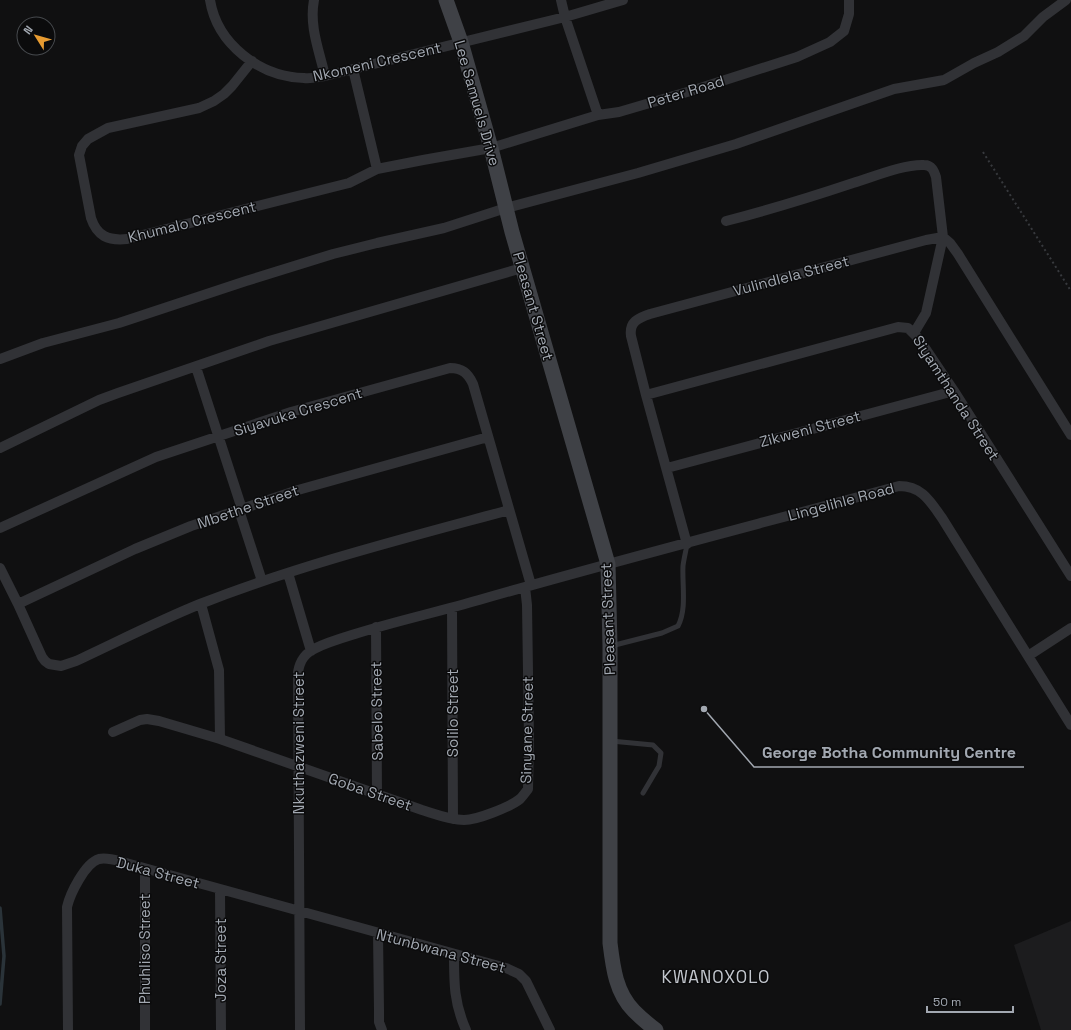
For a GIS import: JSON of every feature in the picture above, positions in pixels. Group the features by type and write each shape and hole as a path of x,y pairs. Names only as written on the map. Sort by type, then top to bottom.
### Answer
{"street":[{"name":"Nkomeni Crescent","path":"210,0 212,11 220,29 230,42 252,61 264,68 290,77 305,79 325,76 565,17 623,0"},
{"path":"314,0 312,27 325,76"},
{"name":"Lee Samuels Drive","path":"446,0 461,42 491,148 506,208"},
{"path":"561,0 565,17 598,115"},
{"name":"Peter Road","path":"491,148 598,115 633,109 798,57 830,42 844,32 849,14 849,0"},
{"path":"0,359 43,343 119,323 333,254 444,228 506,208 736,144 894,89 932,83 950,78 1024,36 1044,16 1066,0"},
{"name":"Khumalo Crescent","path":"252,61 242,75 224,94 206,105 108,128 88,139 82,146 79,155 91,218 98,232 111,240 126,239 349,183 377,169 430,158 491,148"},
{"path":"353,69 377,169"},
{"path":"726,221 913,166 930,166 934,170 936,177 943,237 926,313 914,332"},
{"name":"Pleasant Street","path":"506,208 608,564 610,646 610,936 612,962 617,984 623,996 633,1010 656,1030"},
{"path":"943,237 950,243 958,254 1071,435"},
{"name":"Vulindlela Street","path":"687,544 646,395 630,329 633,324 642,317 926,240 943,237"},
{"path":"0,448 99,400 118,393 269,342 522,268"},
{"name":"Siyamthanda Street","path":"646,395 898,327 903,326 908,328 914,332 954,391 1071,576"},
{"path":"196,367 262,581"},
{"name":"Siyavuka Crescent","path":"0,528 156,457 291,412 450,368 456,368 464,371 471,379 509,510 528,586"},
{"name":"Zikweni Street","path":"667,468 954,391"},
{"name":"Mbethe Street","path":"18,604 162,538 240,509 305,488 488,437"},
{"name":"Lingelihle Road","path":"608,564 899,486 907,486 915,489 928,498 942,518 1070,722"},
{"path":"0,568 42,657 49,664 61,666 76,661 174,615 262,581 410,537 509,510"},
{"name":"Nkuthazweni Street","path":"300,1030 298,672 301,660 311,651 329,642 608,564"},
{"path":"288,574 311,651"},
{"name":"Sinyane Street","path":"453,819 476,819 516,802 528,789 528,586"},
{"path":"201,604 219,670 220,740"},
{"name":"Solilo Street","path":"452,608 453,819"},
{"name":"Sabelo Street","path":"376,628 377,795"},
{"path":"1028,656 1071,628"},
{"name":"Goba Street","path":"113,732 131,723 147,719 159,721 299,766 377,795 453,819"},
{"name":"Duka Street","path":"68,1030 67,907 72,893 89,866 94,861 100,859 114,860 300,912"},
{"name":"Phuhliso Street","path":"144,1030 145,869"},
{"name":"Joza Street","path":"220,890 221,1030"},
{"name":"Ntunbwana Street","path":"300,912 506,968 519,974 530,986 550,1030"},
{"path":"378,933 379,1016 382,1030"},
{"path":"454,954 456,1000 459,1014 466,1030"}],"lane":[{"path":"610,646 662,633 678,626 683,601 683,567 687,544"},
{"path":"610,741 653,745 661,753 659,766 643,793"}],"path":[{"path":"983,152 1071,291"}],"shaded area":[{"path":"1071,921 1071,1030 1041,1030 1014,945"}],"waterway":[{"path":"0,908 4,956 0,1004"}],"place":[{"name":"George Botha Community Centre","path":"704,709"}],"district":[{"name":"KWANOXOLO","path":"716,977"}]}
